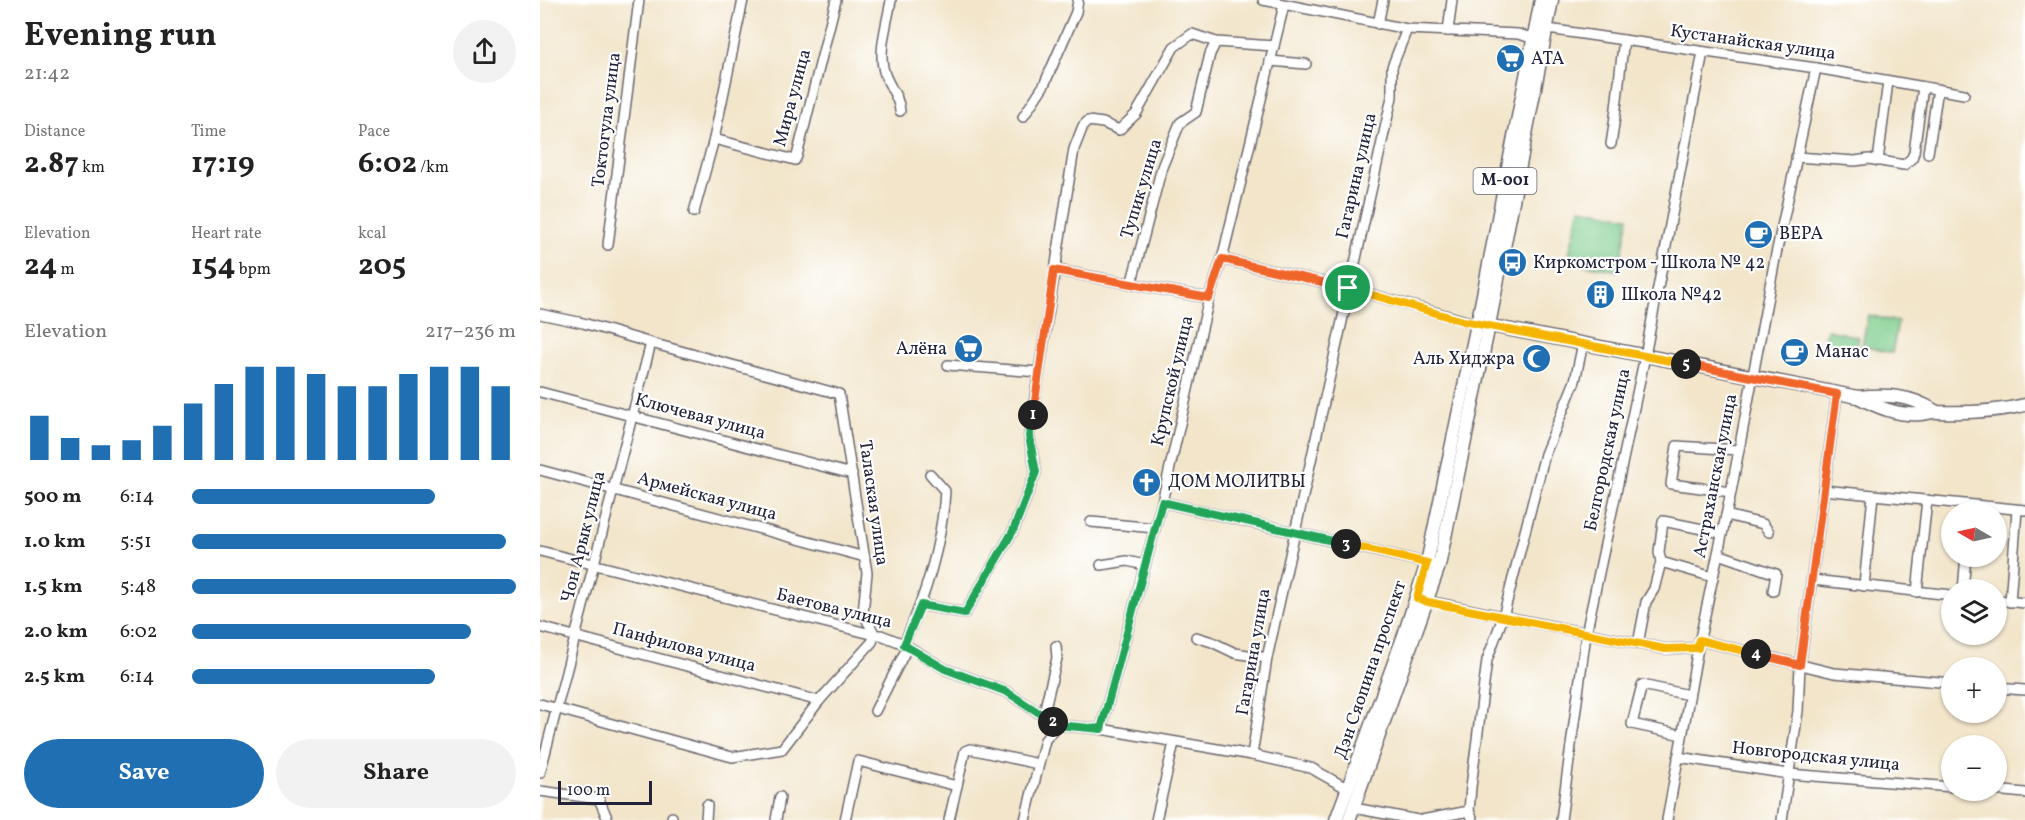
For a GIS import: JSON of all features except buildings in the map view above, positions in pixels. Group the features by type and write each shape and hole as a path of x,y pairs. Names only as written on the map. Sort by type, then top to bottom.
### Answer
{"main road":[{"name":"Дэн Сяопина проспект","path":"1540,34 1541,0"},
{"name":"Дэн Сяопина проспект","path":"1352,814 1433,565 1540,34 1552,0"},
{"path":"1483,324 1858,398 1891,411 1918,415 1935,411 1976,413 2001,411 2025,405"},
{"name":"Дэн Сяопина проспект","path":"1336,820 1422,600"}],"street":[{"name":"Токтогула улица","path":"608,245 639,0"},
{"path":"694,212 714,139 743,0"},
{"name":"Мира улица","path":"714,139 795,160 836,0"},
{"path":"891,0 883,48 883,67 899,99 900,111"},
{"path":"1023,117 1044,85 1076,12 1078,0"},
{"name":"Кустанайская улица","path":"1263,0 1407,29 1624,40 1816,68 1964,94"},
{"path":"1378,24 1383,0"},
{"path":"1448,31 1452,0"},
{"name":"Крупской улица","path":"1101,729 1162,502 1209,298 1222,259 1284,4"},
{"name":"Гагарина улица","path":"1252,755 1267,658 1294,531 1392,97 1392,67 1407,29"},
{"path":"921,605 965,613 1013,531 1036,472 1029,436 1074,149 1083,126 1088,121 1102,123 1119,130 1136,114 1174,47 1192,34 1216,42 1274,46"},
{"path":"1611,144 1619,98 1617,86 1624,40"},
{"name":"Тупик улица","path":"1131,285 1162,168 1180,123 1196,112 1210,54 1216,42"},
{"name":"Белгородская улица","path":"1561,820 1586,634 1645,356 1703,52"},
{"path":"1270,61 1306,64"},
{"name":"Астраханская улица","path":"1667,820 1698,644 1731,492 1796,157 1816,68"},
{"path":"1878,160 1888,81"},
{"path":"1796,157 1855,161 1869,159 1904,165 1912,158 1923,87"},
{"path":"1928,153 1938,89"},
{"path":"1222,259 1348,288 1483,324"},
{"path":"1054,270 1209,298"},
{"name":"Талаская улица","path":"540,314 583,322 651,343 839,394 867,573 864,613 874,635"},
{"name":"Чон Арык улица","path":"540,773 651,343"},
{"path":"1352,814 1420,820 1471,816 1487,660 1503,617 1545,454 1575,381 1583,343"},
{"path":"948,365 1039,372"},
{"name":"Ключевая улица","path":"540,392 852,474"},
{"path":"1782,820 1798,711 1800,665 1837,394"},
{"path":"1731,492 1671,484 1675,455 1677,446 1738,450"},
{"name":"Армейская улица","path":"540,470 865,557"},
{"path":"875,711 921,605 944,514 945,492 930,474"},
{"path":"1823,489 1941,503"},
{"path":"1864,586 1873,495"},
{"path":"1917,592 1927,500"},
{"path":"1162,502 1433,565"},
{"path":"2010,602 2021,510"},
{"path":"1726,515 1763,524 1769,532"},
{"path":"1638,644 1646,602 1654,589 1661,562 1659,552 1663,521 1722,533"},
{"path":"1091,522 1155,528"},
{"name":"Баетова улица","path":"540,551 874,635 882,635 945,669 1007,692 1057,725 1101,729 1252,755 1311,768 1348,789"},
{"path":"1718,554 1776,574 1773,591"},
{"path":"1101,565 1127,561 1145,565"},
{"path":"1661,562 1713,576"},
{"path":"1812,580 1941,594"},
{"path":"1422,600 1665,649 1698,644 1834,673 1941,682"},
{"path":"2007,602 2025,603"},
{"name":"Панфилова улица","path":"540,627 819,700"},
{"path":"540,704 732,757 782,749 819,700 872,642 874,635"},
{"path":"1196,637 1235,653 1267,658"},
{"path":"1043,716 1057,658 1056,646"},
{"path":"1682,735 1632,724 1642,685 1689,695"},
{"path":"2007,689 2025,690"},
{"path":"1025,820 1045,740 1057,725"},
{"path":"1156,820 1174,743"},
{"path":"949,820 965,752 970,749 1038,764"},
{"name":"Новгородская улица","path":"1678,757 1788,774 1941,786"},
{"path":"846,820 858,761 957,786"},
{"path":"540,791 598,799 608,820"},
{"path":"2007,791 2025,793"},
{"path":"776,820 780,797"},
{"path":"706,820 707,805"}],"green space":[{"path":"1580,208 1629,217 1619,271 1567,262"},
{"path":"1868,315 1898,322 1892,353 1862,346"},
{"path":"1827,330 1859,337 1855,354 1824,347"}],"place":[{"name":"АТА","path":"1510,59"},
{"name":"ВЕРА","path":"1758,234"},
{"name":"Киркомстром - Школа № 42","path":"1512,263"},
{"name":"Школа №42","path":"1600,295"},
{"name":"Алёна","path":"968,349"},
{"name":"Манас","path":"1794,352"},
{"name":"Аль Хиджра","path":"1536,359"},
{"name":"ДОМ МОЛИТВЫ","path":"1147,482"}],"route":[{"path":"1222,259 1348,288 1463,321 1837,394 1800,665 1699,640 1698,648 1665,649 1428,602 1417,598 1427,563 1162,502 1101,729 1057,725 1007,692 945,669 904,645 921,605 965,613 1013,531 1036,472 1029,436 1054,270 1209,298 1222,259"}]}
